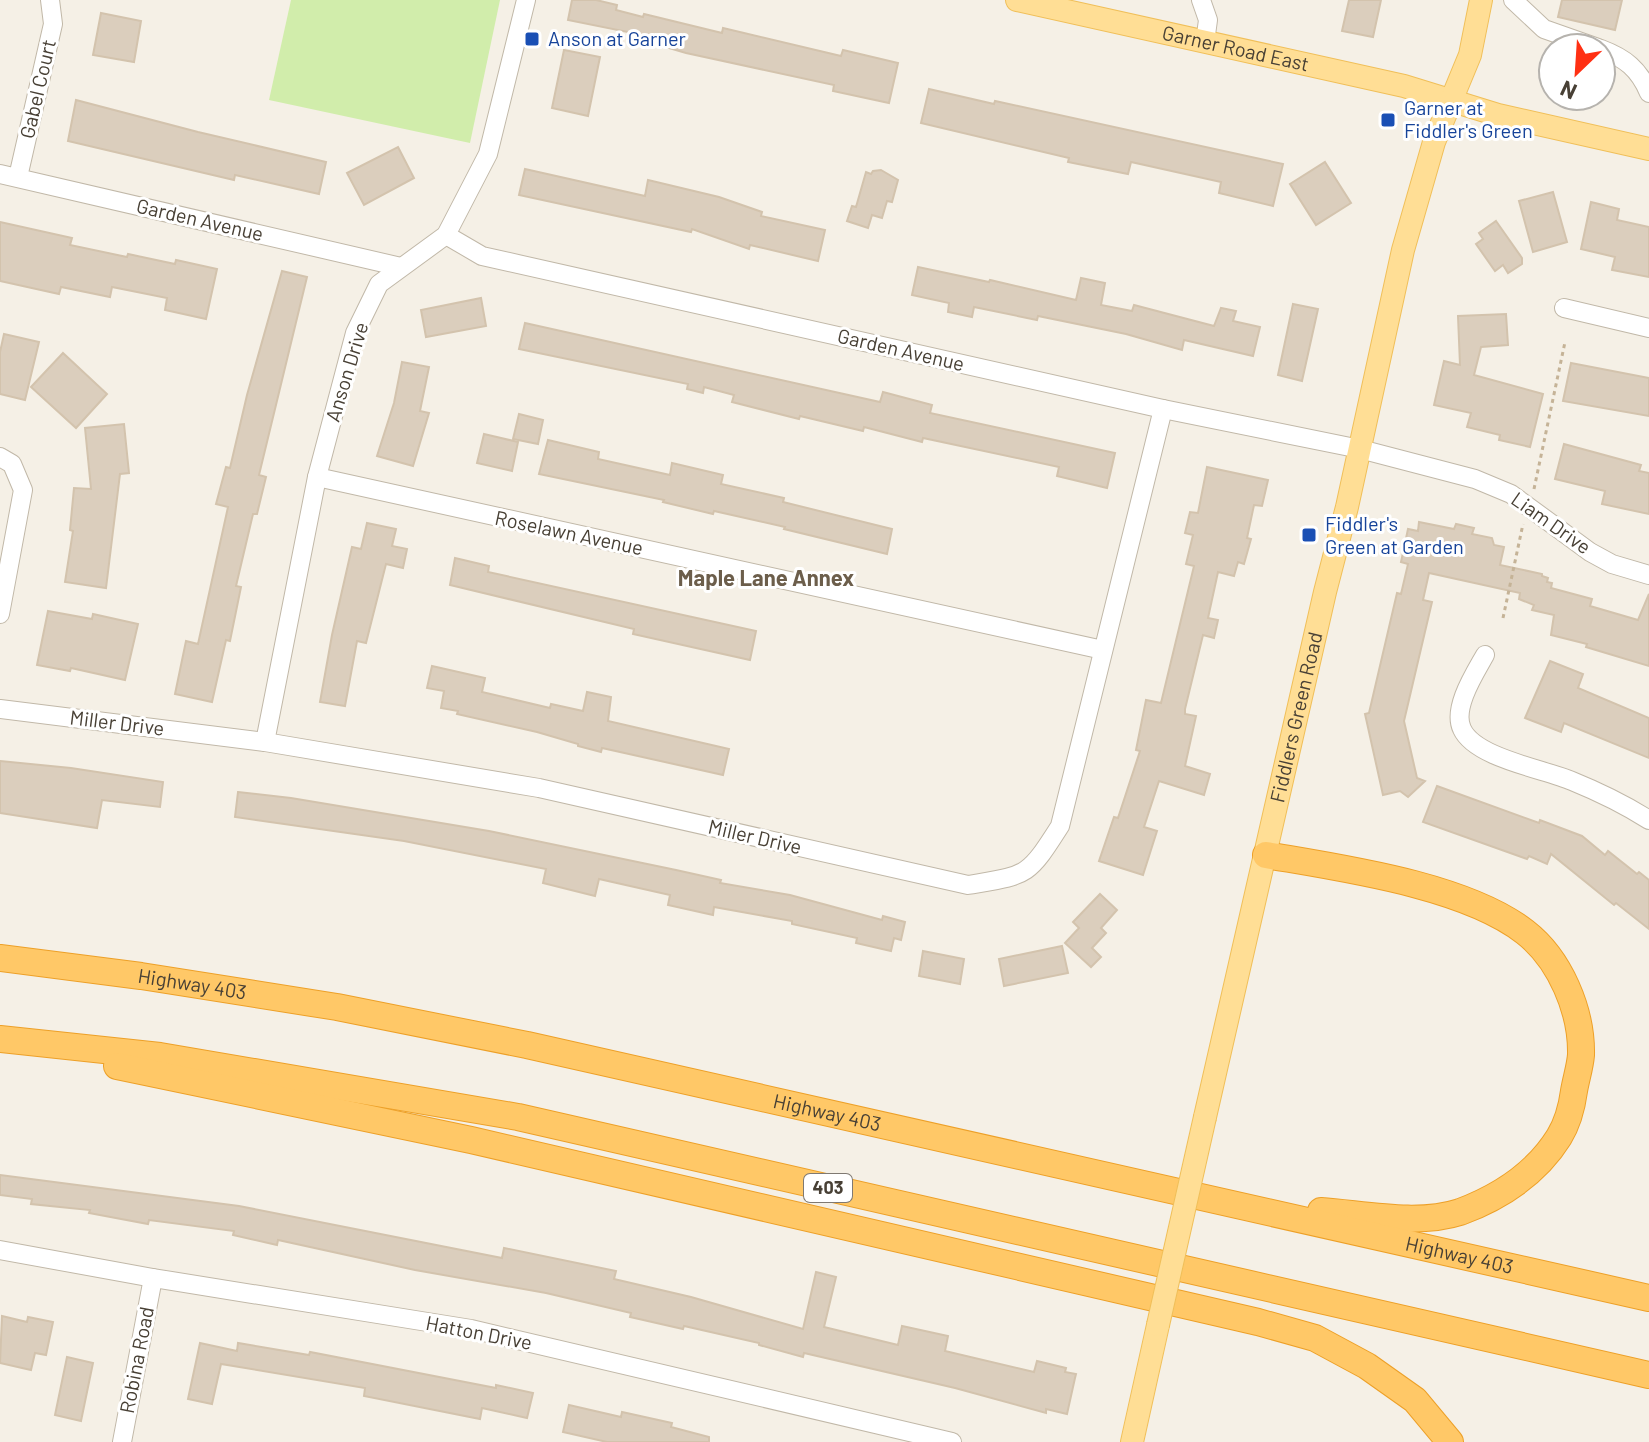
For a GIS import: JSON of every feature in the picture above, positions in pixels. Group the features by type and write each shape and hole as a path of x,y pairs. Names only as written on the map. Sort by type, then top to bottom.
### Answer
{"highway":[{"path":"1233,1205 1420,1218 1458,1212 1520,1182 1543,1159 1561,1134 1567,1119 1581,1055 1574,1007 1559,973 1542,946 1522,929 1469,901 1355,870 1266,855"},
{"name":"Highway 403","path":"0,958 141,976 337,1007 512,1042 1649,1298"},
{"path":"0,1040 471,1140 1258,1322 1315,1338 1367,1366 1415,1400 1450,1442"},
{"name":"403","path":"0,1040 160,1056 518,1117 1649,1375"}],"main road":[{"name":"Garner Road East","path":"1017,0 1404,86 1498,115 1649,149"},
{"name":"Fiddlers Green Road","path":"1132,1442 1403,250 1434,142 1470,55 1481,0"}],"street":[{"name":"Gabel Court","path":"9,176 53,24 50,0"},
{"name":"Anson Drive","path":"265,742 317,477 355,333 379,284 446,235 488,154 526,0"},
{"path":"1201,0 1208,20 1205,42"},
{"path":"1513,0 1544,29 1552,32"},
{"path":"1617,55 1640,74 1649,93"},
{"name":"Garden Avenue","path":"9,176 401,267"},
{"name":"Garden Avenue","path":"446,235 482,256 1163,409 1360,449"},
{"path":"1564,308 1649,328"},
{"name":"Miller Drive","path":"0,709 265,742 539,788 968,885 1018,877 1037,862 1060,826 1163,409"},
{"name":"Liam Drive","path":"1360,449 1495,485 1529,506 1590,552 1612,564 1649,575"},
{"path":"0,457 12,464 23,490 0,614"},
{"name":"Roselawn Avenue","path":"317,477 1103,650"},
{"path":"1485,655 1466,689 1460,716 1461,728 1469,739 1492,754 1569,780 1618,801 1649,820"},
{"name":"Hatton Drive","path":"0,1250 471,1329 952,1442"},
{"name":"Robina Road","path":"122,1442 153,1278"}],"path":[{"path":"1532,492 1565,342"},
{"path":"1503,618 1524,520"}],"green space":[{"path":"291,0 500,0 470,143 269,100"}],"building":[{"path":"572,0 596,0 617,5 616,10 643,17 644,14 722,33 723,28 841,56 843,50 898,63 889,103 833,91 834,85 686,53 628,36 628,32 568,20"},
{"path":"1349,0 1381,0 1373,37 1342,31"},
{"path":"1562,0 1622,0 1615,30 1558,17"},
{"path":"101,13 141,21 134,62 93,55"},
{"path":"564,50 600,57 588,116 552,108"},
{"path":"929,89 1283,164 1273,206 1219,193 1221,182 1131,162 1128,174 1068,162 1069,158 921,123"},
{"path":"76,100 326,162 319,194 235,175 234,180 68,141"},
{"path":"398,147 414,178 364,205 347,173"},
{"path":"1325,162 1351,203 1316,225 1290,184"},
{"path":"525,169 645,196 648,180 719,197 762,212 761,216 825,230 818,261 750,245 749,249 692,229 691,232 519,195"},
{"path":"881,170 898,180 892,202 887,201 882,218 872,215 868,228 847,221 852,206 856,207 866,172 871,174"},
{"path":"1553,192 1567,242 1533,252 1519,201"},
{"path":"1591,202 1619,209 1617,220 1649,227 1649,277 1612,270 1615,257 1581,249"},
{"path":"1496,221 1522,258 1522,264 1508,273 1503,265 1495,271 1476,244 1483,239 1479,233"},
{"path":"0,222 72,238 70,245 127,257 128,254 175,264 176,260 217,269 206,319 165,310 167,298 112,287 110,297 61,287 59,294 0,281"},
{"path":"918,267 1076,300 1081,278 1105,283 1101,305 1132,311 1134,305 1214,326 1221,308 1236,311 1233,321 1260,327 1253,356 1184,340 1182,350 1126,334 974,307 972,317 948,312 949,303 912,295"},
{"path":"282,271 307,277 259,475 266,477 257,514 253,514 236,586 241,587 230,641 226,640 212,702 175,694 186,641 198,644 228,507 216,504 226,467 230,468"},
{"path":"481,298 486,326 426,337 421,310"},
{"path":"1293,304 1318,309 1302,381 1278,375"},
{"path":"1506,314 1508,345 1481,347 1474,375 1543,394 1530,447 1499,440 1500,435 1467,427 1471,413 1434,405 1444,361 1460,365 1458,316"},
{"path":"525,323 880,402 883,392 932,405 930,413 1115,453 1107,488 1057,476 1059,467 923,438 922,442 864,427 863,431 800,416 799,419 732,402 734,395 704,387 703,393 687,389 688,384 519,349"},
{"path":"4,334 39,342 25,400 0,394 0,352"},
{"path":"63,353 107,394 76,428 31,387"},
{"path":"402,362 429,367 420,411 429,413 413,466 377,456 394,403"},
{"path":"1571,363 1649,378 1649,416 1563,401"},
{"path":"519,414 543,420 538,444 513,439"},
{"path":"124,424 129,473 120,474 106,588 65,582 73,531 70,530 74,488 91,489 85,428"},
{"path":"484,434 518,442 512,471 477,463"},
{"path":"548,440 599,452 598,459 670,475 672,463 723,475 721,484 784,498 783,502 892,529 887,554 785,527 714,511 713,514 664,500 539,474"},
{"path":"1564,444 1641,465 1639,471 1649,473 1649,514 1602,504 1605,491 1555,479"},
{"path":"1207,467 1268,480 1262,506 1254,505 1247,538 1251,539 1244,564 1238,562 1234,576 1218,572 1208,618 1218,620 1214,638 1203,635 1185,709 1185,714 1196,716 1185,766 1210,774 1204,795 1159,781 1144,827 1157,831 1143,875 1099,861 1114,817 1118,818 1140,751 1136,750 1146,700 1161,703 1194,566 1186,564 1193,535 1185,533 1190,512 1198,513"},
{"path":"1419,522 1454,529 1456,524 1474,528 1472,534 1492,538 1494,545 1504,547 1500,565 1542,574 1548,578 1547,582 1552,583 1551,588 1592,599 1590,606 1638,620 1649,594 1649,666 1551,635 1554,615 1532,610 1534,605 1519,599 1520,593 1429,573 1423,600 1432,602 1404,721 1417,778 1425,781 1408,797 1400,791 1383,795 1365,714 1369,713 1397,593 1401,594 1408,564 1401,562 1408,529 1418,531"},
{"path":"367,523 396,529 392,546 407,549 403,568 386,564 366,643 357,641 345,706 320,702 352,547 361,549"},
{"path":"455,558 489,566 488,572 756,631 750,660 633,634 634,629 450,585"},
{"path":"48,611 92,619 93,614 138,624 125,680 71,668 70,671 37,665"},
{"path":"1550,661 1583,674 1578,688 1649,718 1649,758 1564,723 1561,732 1525,718"},
{"path":"432,666 485,678 482,692 550,708 551,704 583,711 587,692 611,697 608,721 729,749 723,775 602,748 601,752 537,732 457,714 458,711 441,708 444,691 427,688"},
{"path":"0,761 163,782 160,807 102,800 97,828 0,813"},
{"path":"1437,786 1539,823 1540,820 1582,836 1605,855 1608,851 1649,880 1649,929 1551,854 1547,864 1529,856 1527,859 1423,822"},
{"path":"238,792 489,831 721,880 720,883 790,895 882,920 883,916 905,922 901,940 894,938 891,951 856,943 857,938 792,924 792,921 714,907 713,915 668,905 670,895 599,879 595,896 543,883 546,869 404,841 235,817"},
{"path":"1100,894 1117,910 1101,928 1106,933 1092,948 1101,957 1091,967 1065,943 1079,928 1073,922"},
{"path":"1062,946 1068,973 1004,986 999,959"},
{"path":"923,951 964,959 960,984 919,976"},
{"path":"0,1175 239,1206 502,1258 504,1248 616,1271 614,1279 803,1329 816,1272 836,1277 824,1327 898,1345 902,1326 948,1336 945,1351 1034,1372 1037,1361 1066,1368 1065,1372 1076,1374 1067,1414 1046,1409 1046,1413 804,1353 803,1357 759,1343 630,1317 631,1313 546,1293 415,1270 278,1240 277,1245 233,1235 234,1231 149,1220 148,1224 89,1213 90,1210 31,1204 32,1199 0,1195"},
{"path":"2,1316 27,1322 28,1317 53,1322 46,1355 35,1353 31,1370 0,1363"},
{"path":"200,1343 237,1351 238,1343 309,1355 310,1352 533,1393 527,1418 482,1408 480,1419 364,1396 365,1388 221,1364 212,1404 188,1399"},
{"path":"67,1357 93,1363 81,1421 55,1415"},
{"path":"569,1405 621,1417 622,1412 672,1423 671,1427 709,1437 709,1442 607,1442 563,1432"}],"place":[{"name":"Anson at Garner","path":"532,39"},
{"name":"Garner at Fiddler's Green","path":"1388,120"},
{"name":"Fiddler's Green at Garden","path":"1309,535"}],"district":[{"name":"Maple Lane Annex","path":"766,578"}]}
